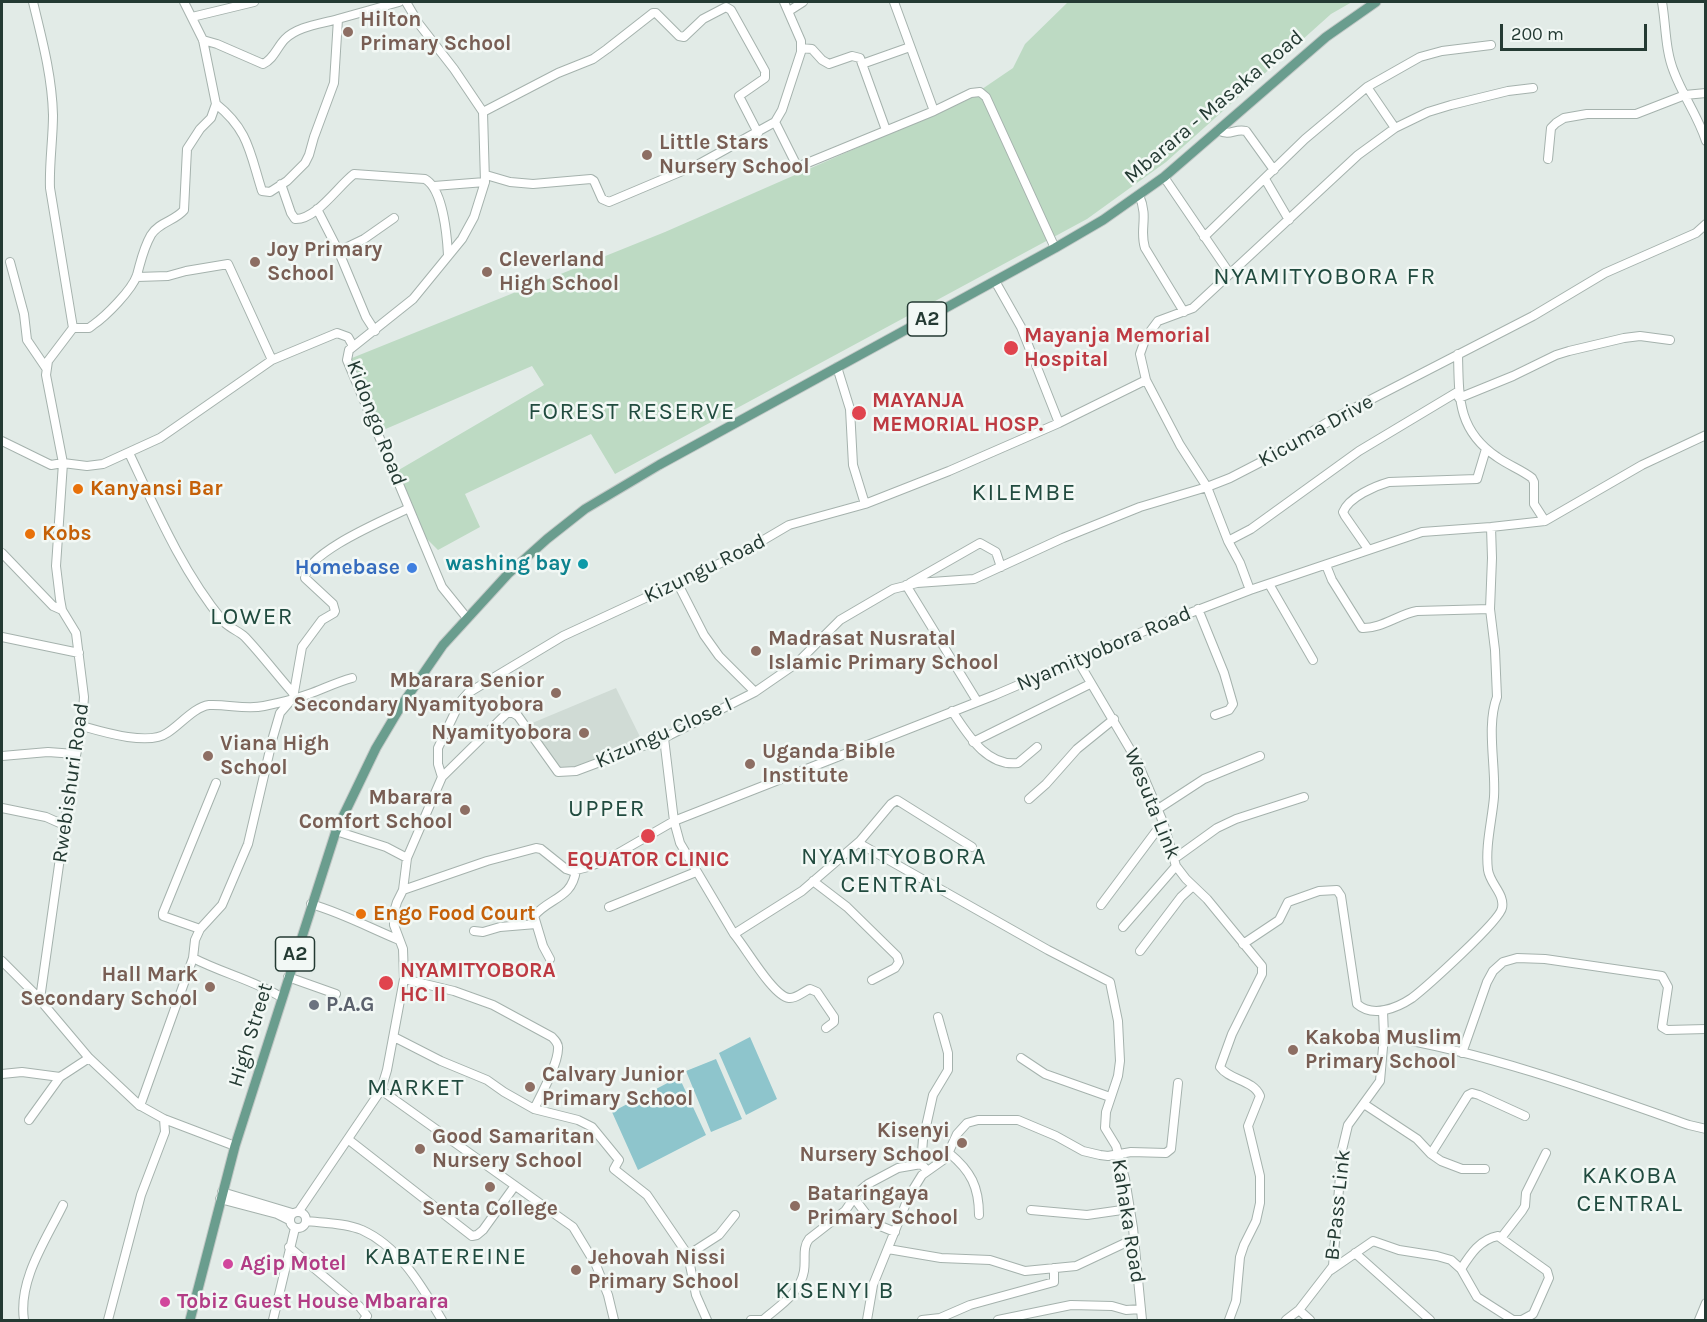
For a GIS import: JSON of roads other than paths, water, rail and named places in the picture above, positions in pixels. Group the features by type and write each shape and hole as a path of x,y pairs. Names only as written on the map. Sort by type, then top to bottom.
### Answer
{"main road":[{"name":"Mbarara - Masaka Road","path":"467,618 508,574 585,509 659,465 1103,220 1164,177 1326,37 1376,2"},
{"name":"High Street","path":"190,1320 235,1146 336,831 376,748 401,706 443,645 467,618"}],"street":[{"path":"33,2 50,73 53,117 49,168 50,189 73,328"},
{"path":"10,262 24,314 27,340 46,368 55,350 73,328 89,327 96,323 122,298 137,277 142,253 151,234 158,226 177,217 184,210 187,149 212,118 216,104 203,40 184,2"},
{"path":"192,17 254,2"},
{"path":"203,40 263,64 269,61 283,40 292,32 399,2"},
{"path":"406,2 418,24 454,69 483,112 558,73 592,59 653,13 656,13 679,36 684,37 703,19 726,7 731,10 766,75 739,96 758,133"},
{"path":"434,186 485,179 532,183 591,179 602,199 609,202 699,164 758,133 775,122 782,110 801,56 801,48 784,2"},
{"path":"789,11 803,2"},
{"path":"894,2 934,111"},
{"path":"1662,2 1667,45 1673,71 1701,126 1706,141"},
{"path":"216,104 242,131 250,149 262,191 270,192 282,184 305,163 330,95 334,83 338,19"},
{"path":"1204,237 1305,139 1367,87 1420,57 1442,51 1491,45"},
{"path":"862,64 910,46"},
{"path":"801,48 812,49 829,64 855,56 860,58 886,130"},
{"path":"1367,87 1395,128"},
{"path":"1251,590 1228,541 1208,487 1180,445 1146,380 1140,354 1146,337 1158,321 1193,308 1358,155 1395,128 1428,112 1451,105 1508,91 1533,88"},
{"path":"775,122 799,166 934,111 976,91 986,97 1055,248"},
{"path":"1548,159 1551,128 1564,118 1587,114 1636,114 1685,96 1706,93"},
{"name":"Kidongo Road","path":"467,618 442,587 347,360 348,353 353,346 375,331 412,299 462,239 474,217 485,179 483,112"},
{"path":"1218,130 1227,134 1246,131 1274,170"},
{"path":"282,184 291,213 295,219 302,219 317,209 354,174 425,179 434,186 446,225 448,255"},
{"path":"1164,177 1230,274"},
{"path":"1265,179 1289,220"},
{"path":"1139,195 1145,212 1143,242 1145,248 1184,312"},
{"path":"317,209 339,251 366,317 375,331"},
{"path":"339,251 364,239 394,218"},
{"name":"Kicuma Drive","path":"906,585 967,581 1063,538 1157,501 1208,487 1261,462 1333,419 1533,316 1605,273 1696,233 1706,224"},
{"path":"137,277 168,276 228,264 272,360"},
{"path":"995,281 1021,327 1059,423"},
{"path":"2,441 27,451 51,465 103,464 160,438 192,418 272,360 337,333 348,337 353,346"},
{"path":"1228,541 1251,529 1359,452 1459,394 1569,351 1640,336 1670,340"},
{"path":"1458,354 1459,394 1466,423 1486,449 1532,478 1534,504 1545,521 1642,465 1706,435"},
{"path":"837,367 850,409 853,465 865,504"},
{"name":"Rwebishuri Road","path":"40,999 64,825 75,754 82,726 84,698 76,633 62,610 56,566 63,463 46,368"},
{"name":"Kizungu Road","path":"442,777 438,764 438,748 460,702 468,693 563,636 738,555 789,525 865,504 969,463 1059,423 1146,380"},
{"path":"1368,549 1343,512 1346,505 1377,486 1399,480 1478,479 1486,449"},
{"path":"129,453 171,541 196,583 223,621 243,635 293,695"},
{"path":"140,1106 193,958 195,939 200,929 216,914 227,897 248,844 268,754 280,713 293,695 303,647 322,620 334,614 335,611 333,604 305,578 306,572 327,549 409,508"},
{"name":"Nyamityobora Road","path":"576,870 610,858 674,821 1078,661 1198,609 1422,532 1545,521"},
{"path":"1243,944 1279,920 1288,902 1319,891 1337,890 1341,896 1357,1004 1362,1008 1383,1011 1404,1003 1425,987 1496,919 1503,907 1502,899 1488,874 1487,863 1494,796 1493,719 1497,697 1490,609 1491,527"},
{"name":"Kizungu Close I","path":"442,777 501,716 507,713 518,716 558,772 576,771 664,738 755,692 797,663 840,620 980,543 996,552 1001,567"},
{"path":"2,553 53,606 62,610"},
{"path":"2,562 14,567"},
{"path":"1326,565 1332,580 1362,628 1374,627 1409,612 1426,609 1490,609"},
{"path":"678,584 704,635 738,677 755,692"},
{"path":"1269,584 1313,660"},
{"path":"906,585 977,701"},
{"path":"1198,609 1220,662 1233,704 1229,710 1215,715"},
{"path":"2,638 79,653"},
{"name":"Wesuta Link","path":"1078,661 1137,760 1163,822 1175,863 1262,966 1262,974 1232,1034 1220,1067 1224,1072 1252,1086 1259,1093 1259,1099 1248,1126 1260,1176 1260,1203 1256,1221 1240,1257 1236,1301 1229,1320"},
{"path":"82,726 112,735 152,738 165,735 201,708 209,705 253,707 293,695 307,695 352,678"},
{"path":"974,742 1090,684"},
{"path":"952,711 974,742 992,757 1004,763 1012,764 1022,761 1037,747"},
{"path":"1029,799 1046,784 1077,749 1114,719"},
{"path":"664,738 674,821 680,843 696,872 734,934 747,949 760,971 782,996 793,998 810,989 817,992 834,1017 834,1022 826,1028"},
{"path":"2,756 48,752 75,754"},
{"path":"1158,809 1204,779 1260,756"},
{"path":"306,1221 302,1227 295,1228 290,1224 293,1215 349,1140 381,1090 394,1037 404,979 404,960 394,925 394,912 403,891 407,858 442,777"},
{"path":"200,929 164,916 163,913 216,783"},
{"path":"1124,927 1175,863 1217,828 1236,819 1304,797"},
{"path":"734,934 783,905 827,872 860,841 897,800 972,847"},
{"path":"2,808 46,817 64,825"},
{"path":"1101,905 1163,822"},
{"path":"336,831 386,847 407,858"},
{"name":"Kahaka Road","path":"860,841 862,845 914,875 1110,982 1118,1021 1120,1051 1118,1076 1106,1112 1105,1128 1119,1154 1130,1209 1142,1320"},
{"path":"403,891 487,861 529,849 541,849 566,869 576,870 575,880 570,890 534,916 550,959"},
{"path":"609,907 696,872"},
{"path":"813,881 846,907 897,956 899,962 895,968 872,980"},
{"path":"1140,951 1181,897 1193,886"},
{"path":"311,904 336,911 366,927 399,940"},
{"path":"474,931 483,932 500,927 536,924"},
{"path":"193,958 221,972 256,983 281,997"},
{"path":"1462,1053 1480,997 1493,971 1503,962 1517,958 1545,959 1662,976 1668,987 1662,1027 1667,1030 1706,1029"},
{"path":"2,961 40,999 89,1058 140,1106 165,1119 235,1146"},
{"path":"288,976 336,994"},
{"path":"404,979 494,1005 552,1036 559,1049 534,1109"},
{"name":"B-Pass Link","path":"1287,1320 1299,1310 1331,1270 1334,1259 1342,1150 1348,1125 1380,1082 1384,1036 1383,1011"},
{"path":"867,1320 873,1285 909,1196 924,1167 922,1140 933,1095 948,1070 948,1053 938,1017"},
{"path":"1384,1036 1462,1053 1581,1087 1706,1129"},
{"path":"394,1037 441,1061 487,1080 534,1109 578,1120 592,1127 619,1160 614,1169 647,1195 688,1255 696,1295 707,1320"},
{"path":"29,1120 60,1077 89,1058"},
{"path":"1021,1058 1045,1074 1110,1097"},
{"path":"2,1074 21,1072 60,1077"},
{"path":"751,1320 763,1320 791,1296 800,1284 804,1272 805,1244 845,1211 868,1184 904,1166 924,1167 946,1158 957,1134 967,1123 978,1119 1010,1119 1047,1132 1083,1151 1108,1156 1170,1152 1179,1083"},
{"path":"381,1090 514,1187 563,1218 579,1234 603,1280 614,1320"},
{"path":"1431,1154 1468,1095 1479,1095 1525,1116"},
{"path":"1364,1104 1417,1138 1431,1154 1453,1167 1485,1169"},
{"path":"108,1320 141,1195 165,1132 165,1119"},
{"path":"349,1140 472,1236 483,1230 514,1187"},
{"path":"948,1153 962,1164 970,1177 978,1196 979,1215"},
{"path":"1501,1238 1525,1206 1526,1193 1546,1153"},
{"path":"221,1195 293,1215 304,1215 306,1221"},
{"path":"854,1198 873,1223 895,1232"},
{"path":"24,1320 23,1300 34,1262 63,1205"},
{"path":"1031,1210 1087,1215 1130,1209"},
{"path":"688,1255 719,1235 735,1215"},
{"path":"306,1221 351,1227 374,1237 413,1274 442,1320"},
{"path":"273,1320 295,1228"},
{"path":"1331,1270 1370,1241 1377,1240 1400,1250 1445,1258 1461,1269 1473,1291 1484,1302 1513,1320 1522,1320 1533,1314 1549,1274 1501,1238 1494,1237 1475,1249 1461,1269"},
{"path":"888,1249 941,1258 990,1260 1025,1271 1076,1266 1134,1241"},
{"path":"289,1247 359,1306 368,1319"},
{"path":"1355,1252 1430,1320"},
{"path":"922,1320 940,1318 970,1305 1054,1282 1054,1268"},
{"path":"1699,1320 1706,1303"},
{"path":"998,1320 1071,1305 1112,1306 1126,1310 1141,1309"},
{"path":"1299,1310 1310,1320"}],"water":[{"path":"750,1037 777,1099 746,1115 719,1053"},
{"path":"716,1059 742,1119 711,1132 686,1071"},
{"path":"679,1077 706,1135 638,1170 612,1112"}],"place":[{"name":"Hilton Primary School","path":"348,32"},
{"name":"Little Stars Nursery School","path":"647,155"},
{"name":"Joy Primary School","path":"255,262"},
{"name":"Cleverland High School","path":"487,272"},
{"name":"Mayanja Memorial Hospital","path":"1011,348"},
{"name":"MAYANJA MEMORIAL HOSP.","path":"859,413"},
{"name":"Kanyansi Bar","path":"78,489"},
{"name":"Kobs","path":"30,534"},
{"name":"washing bay","path":"583,564"},
{"name":"Homebase","path":"412,568"},
{"name":"Madrasat Nusratal Islamic Primary School","path":"756,651"},
{"name":"Mbarara Senior Secondary Nyamityobora","path":"556,693"},
{"name":"Nyamityobora","path":"584,733"},
{"name":"Viana High School","path":"208,756"},
{"name":"Uganda Bible Institute","path":"750,764"},
{"name":"Mbarara Comfort School","path":"465,810"},
{"name":"EQUATOR CLINIC","path":"648,836"},
{"name":"Engo Food Court","path":"361,914"},
{"name":"NYAMITYOBORA HC II","path":"386,983"},
{"name":"Hall Mark Secondary School","path":"210,987"},
{"name":"P.A.G","path":"314,1005"},
{"name":"Kakoba Muslim Primary School","path":"1293,1050"},
{"name":"Calvary Junior Primary School","path":"530,1087"},
{"name":"Kisenyi Nursery School","path":"962,1143"},
{"name":"Good Samaritan Nursery School","path":"420,1149"},
{"name":"Senta College","path":"490,1187"},
{"name":"Bataringaya Primary School","path":"795,1206"},
{"name":"Agip Motel","path":"228,1264"},
{"name":"Jehovah Nissi Primary School","path":"576,1270"},
{"name":"Tobiz Guest House Mbarara","path":"165,1302"}],"district":[{"name":"NYAMITYOBORA FR","path":"1325,277"},
{"name":"FOREST RESERVE","path":"632,412"},
{"name":"KILEMBE","path":"1024,493"},
{"name":"LOWER","path":"252,617"},
{"name":"UPPER","path":"607,809"},
{"name":"NYAMITYOBORA CENTRAL","path":"894,871"},
{"name":"MARKET","path":"416,1088"},
{"name":"KAKOBA CENTRAL","path":"1630,1190"},
{"name":"KABATEREINE","path":"446,1257"},
{"name":"KISENYI B","path":"835,1291"}]}
